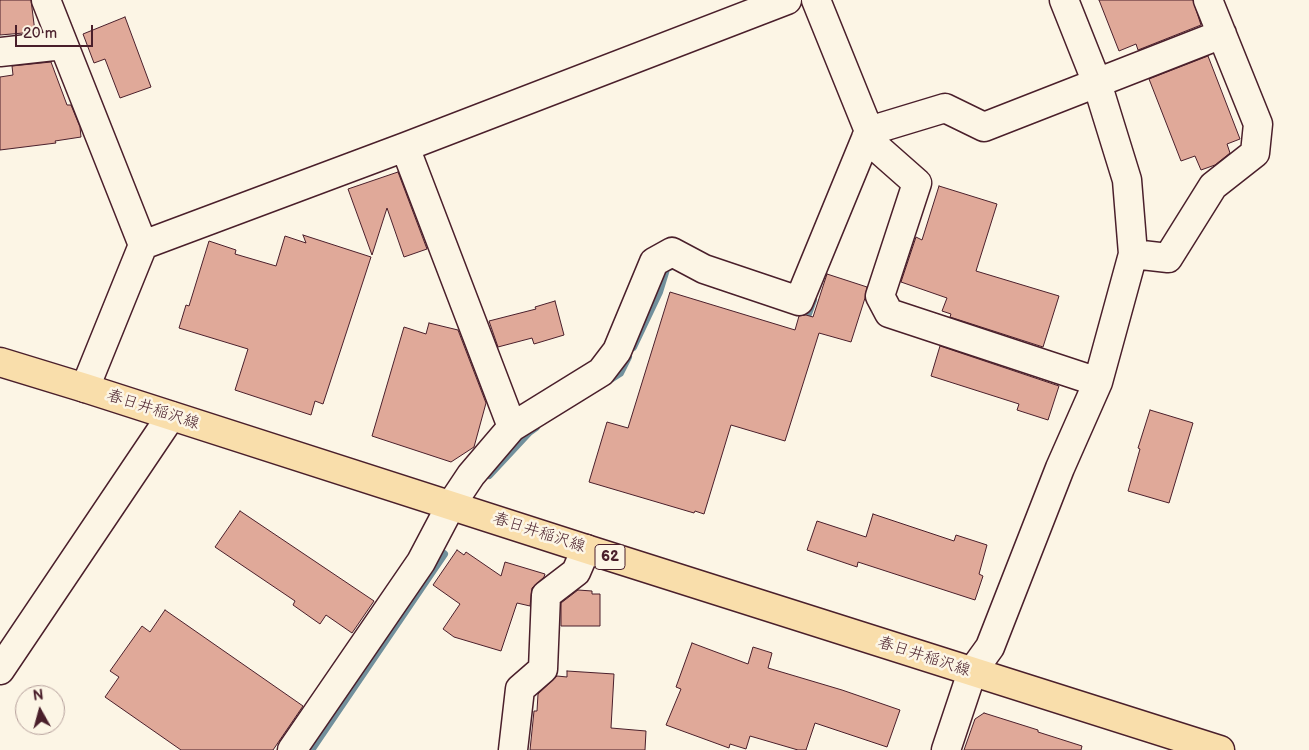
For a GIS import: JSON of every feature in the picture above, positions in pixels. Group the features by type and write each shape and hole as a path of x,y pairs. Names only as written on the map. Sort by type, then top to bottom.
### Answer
{"main road":[{"name":"春日井稲沢線","path":"0,362 1220,750"}],"street":[{"path":"46,0 144,245 85,388"},
{"path":"144,245 787,0"},
{"path":"816,0 868,135 917,183 880,296 889,313 1098,382"},
{"path":"946,750 972,672 990,647 1060,468 1098,382 1133,254 1127,180 1097,83 1064,0"},
{"path":"1133,254 1168,258 1213,186 1255,153 1258,124 1208,0"},
{"path":"292,750 421,562 451,504 471,475 512,427 600,372 617,351 654,262 672,252 704,269 799,301 868,135 945,108 984,127 1222,34"},
{"path":"0,52 63,44"},
{"path":"405,147 512,427"},
{"path":"0,670 171,416"},
{"path":"513,750 520,689 543,669 546,595 576,572 586,549"}],"building":[{"path":"0,0 31,0 35,32 0,35"},
{"path":"1099,0 1193,0 1201,25 1138,50 1136,44 1119,51"},
{"path":"125,17 151,87 120,98 105,59 94,63 83,34"},
{"path":"1208,56 1240,139 1227,144 1230,153 1215,165 1201,170 1195,156 1181,161 1149,79"},
{"path":"51,62 67,105 71,105 80,127 81,137 55,141 56,143 0,150 0,77 13,75 12,66"},
{"path":"398,172 427,249 404,257 387,208 372,255 348,189"},
{"path":"939,186 997,204 976,271 1059,296 1043,347 950,317 951,314 942,311 947,298 901,282 916,237 922,240"},
{"path":"303,235 371,257 323,404 315,401 311,415 235,390 248,349 179,328 186,305 189,306 209,241 236,250 235,254 276,266 285,236 306,243"},
{"path":"827,274 867,287 851,342 819,333 785,441 731,425 704,514 695,511 694,513 589,482 607,422 628,428 670,292 795,330 799,316 813,317"},
{"path":"555,301 564,335 534,344 532,338 498,347 489,321 536,309 535,307"},
{"path":"429,323 458,330 486,403 474,447 451,462 372,436 404,327 426,334"},
{"path":"940,346 1059,386 1048,420 1017,410 1019,404 931,376"},
{"path":"1150,410 1193,423 1169,503 1128,491 1140,449 1138,448"},
{"path":"240,511 374,601 352,633 326,615 320,624 293,605 295,601 215,547"},
{"path":"873,514 954,541 956,535 987,545 979,574 983,576 975,600 858,562 857,567 807,550 817,521 866,537"},
{"path":"457,550 464,555 466,552 501,576 505,562 545,574 532,588 530,606 517,603 501,651 454,637 443,629 460,604 433,585"},
{"path":"578,590 592,591 592,594 600,594 600,626 561,626 561,603"},
{"path":"165,610 303,706 273,750 181,750 105,697 119,677 110,671 142,626 150,632"},
{"path":"692,643 748,664 753,647 772,653 768,668 900,710 887,747 815,723 806,750 798,750 750,736 746,749 730,744 729,748 666,725 681,689 676,687"},
{"path":"567,671 614,674 611,728 646,731 645,750 530,750 534,711 537,711 538,694 557,676 567,677"},
{"path":"984,713 1082,746 1081,750 964,750 975,719"}],"waterway":[{"path":"633,347 659,292 667,266 670,267"},
{"path":"797,310 808,314 813,300"},
{"path":"609,380 620,373 628,357"},
{"path":"489,475 529,432 536,427"},
{"path":"311,750 444,554"}]}
